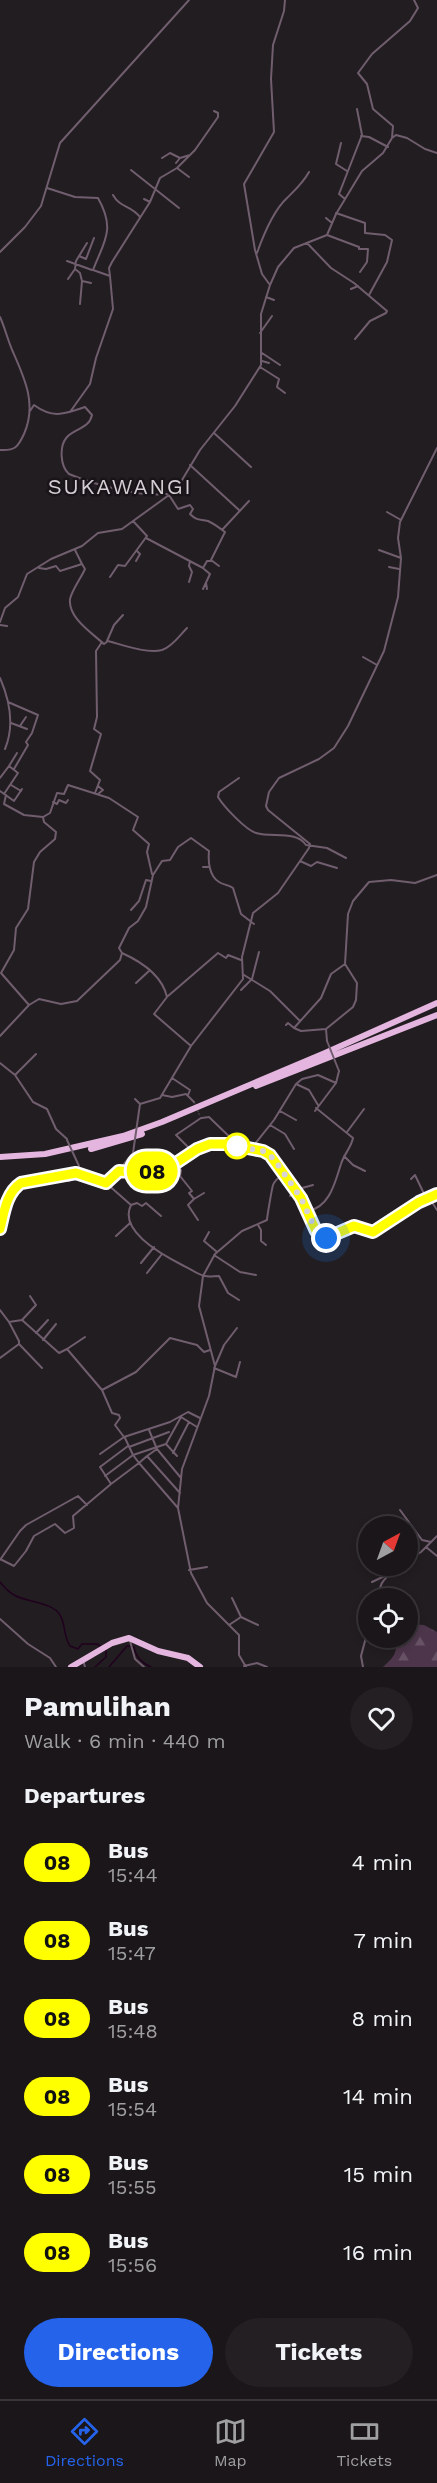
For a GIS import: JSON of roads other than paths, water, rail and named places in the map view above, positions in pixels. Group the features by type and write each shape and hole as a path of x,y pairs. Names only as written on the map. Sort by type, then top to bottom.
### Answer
{"highway":[{"path":"0,1159 45,1154 123,1136 325,1053 437,1003"},
{"path":"0,1159 47,1157 125,1140 219,1100 437,1014"},
{"path":"71,1667 84,1664 103,1648 131,1644 188,1658 200,1667"}],"main road":[{"path":"0,1229 6,1204 17,1185 76,1173 106,1183 119,1171 145,1173 176,1165 203,1146 214,1143 251,1149 270,1155 297,1192 316,1231 322,1237 328,1238 354,1226 373,1232 427,1197 437,1194"}],"street":[{"path":"0,252 38,211 45,199 46,188 60,143 189,0"},
{"path":"270,285 262,273 257,254 244,184 274,132 270,75 273,45 283,15 285,0"},
{"path":"327,235 336,213 364,168 388,147 392,138 393,126 373,109 367,84 358,73 372,54 413,17 418,8 414,0"},
{"path":"345,199 339,194 361,136 357,109"},
{"path":"70,412 90,384 96,358 113,309 110,266 150,202 160,178 177,168 190,155 218,117 218,113 214,111"},
{"path":"392,138 399,135 437,153"},
{"path":"361,136 369,137 388,147"},
{"path":"341,143 336,164 347,171"},
{"path":"162,158 171,153 180,158"},
{"path":"176,163 180,158 190,155"},
{"path":"177,168 189,177"},
{"path":"131,170 179,208"},
{"path":"257,254 272,219 285,199 293,194 309,172"},
{"path":"46,188 72,197 99,200 107,237 93,270"},
{"path":"113,195 118,204 134,211 140,217"},
{"path":"144,199 150,202"},
{"path":"336,213 365,223 366,233 385,235 392,240 387,262 369,295"},
{"path":"326,218 332,223"},
{"path":"7,626 0,623 5,608 18,597 26,575 98,533 117,531 170,495 179,485 190,465 260,367 262,361 261,314 270,285 279,267 292,250 327,235 360,249 368,249 367,262 360,272"},
{"path":"79,256 86,260 94,238"},
{"path":"68,279 87,243"},
{"path":"307,243 331,268 358,286 387,312 370,321 355,339"},
{"path":"67,261 80,273 82,281 80,304"},
{"path":"75,267 110,276"},
{"path":"82,281 91,283"},
{"path":"351,289 358,286"},
{"path":"266,297 274,300"},
{"path":"260,333 272,316"},
{"path":"0,317 27,381 30,411 28,423 18,446 13,450 0,450"},
{"path":"262,353 280,365"},
{"path":"262,361 269,363"},
{"path":"260,367 279,379 277,387 285,393"},
{"path":"30,411 34,405 46,414 70,412 85,407 93,418 83,428 66,438 63,464 69,474 110,486 157,495 170,495"},
{"path":"214,433 251,466"},
{"path":"310,844 271,815 266,806 269,792 279,778 319,759 334,748 348,726 388,639 398,597 401,558 398,538 401,520 437,450"},
{"path":"190,465 240,510"},
{"path":"170,495 178,509 190,505 193,508 190,514 195,519 199,522 208,521 225,534 211,561 207,561 204,568"},
{"path":"222,530 249,501"},
{"path":"387,512 401,520"},
{"path":"110,577 117,566 124,567 146,537 147,534 133,521"},
{"path":"146,537 210,573 205,589"},
{"path":"74,549 85,569 71,596 71,605 83,626 102,642 162,650 174,643 187,628"},
{"path":"136,561 140,554 137,550"},
{"path":"380,550 401,558"},
{"path":"189,582 192,572 189,566 190,561"},
{"path":"211,561 219,566"},
{"path":"39,568 46,569 55,566 60,571 82,564"},
{"path":"389,567 399,569"},
{"path":"107,642 114,625 123,615"},
{"path":"96,794 100,780 90,771 101,734 94,729 97,717 96,651 102,642"},
{"path":"363,657 377,665"},
{"path":"0,678 8,702 11,723 11,735 5,749"},
{"path":"8,702 26,708 38,716 26,742 28,745 14,769"},
{"path":"20,726 26,717"},
{"path":"11,723 27,729"},
{"path":"0,778 17,753"},
{"path":"9,766 18,773 5,795 4,803 24,815 43,817 50,813 57,793 64,794 68,785 109,798 138,818 133,830 149,844 147,852 153,875"},
{"path":"239,778 218,794 218,799 255,833 294,837 302,840 306,845 327,848 346,858"},
{"path":"0,791 15,801 22,790 11,785"},
{"path":"96,794 104,790 98,786"},
{"path":"53,802 57,804 59,800 66,803 68,800"},
{"path":"29,1005 1,974 14,950 16,928 28,909 34,862 40,852 53,842 56,835 56,832 44,822 43,817"},
{"path":"167,997 150,970 144,964 122,953 119,948 127,937 127,931 140,918 146,907 153,875 163,861 170,860 178,847 191,838 208,851 209,867 219,882 233,888 241,914 254,924"},
{"path":"140,1104 157,1101 162,1095 191,1046 240,984 244,975 242,957 253,913 274,897 288,882 310,844"},
{"path":"300,861 311,866 317,862 337,868"},
{"path":"203,867 209,867"},
{"path":"286,1025 288,1023 301,1030 326,1029 352,1007 356,1000 357,983 345,964 348,914 353,901 369,882 391,880 414,883 437,875"},
{"path":"131,910 140,899 143,882 151,881"},
{"path":"241,990 252,979 259,952"},
{"path":"0,1036 29,1005 44,998 61,1004 77,1001 120,960 122,953"},
{"path":"191,1046 154,1014 167,997 218,953 226,958 228,955 240,961 242,957"},
{"path":"294,1028 321,998 331,974 345,964"},
{"path":"136,983 150,970"},
{"path":"244,975 270,991 300,1021"},
{"path":"316,1108 336,1083 339,1071 327,1041 326,1029"},
{"path":"15,1075 36,1054"},
{"path":"0,1063 15,1075 31,1100 47,1108 58,1131 64,1134 86,1177"},
{"path":"251,1149 280,1111 296,1084 302,1079 318,1075 336,1083"},
{"path":"172,1078 190,1090 188,1095"},
{"path":"296,1084 309,1090 316,1108 354,1138 344,1156 333,1190 327,1200 314,1210 305,1211"},
{"path":"162,1095 188,1095 194,1102"},
{"path":"135,1099 140,1104"},
{"path":"119,1171 133,1153 140,1104"},
{"path":"347,1132 364,1109"},
{"path":"280,1111 296,1120"},
{"path":"193,1152 176,1135 200,1117 209,1117 240,1147"},
{"path":"270,1125 285,1134 294,1149"},
{"path":"344,1156 365,1171"},
{"path":"176,1165 182,1170 180,1176 192,1191 189,1193 194,1200"},
{"path":"76,1173 80,1166"},
{"path":"240,1362 236,1377 215,1367 199,1305 203,1276 216,1254 242,1231 267,1220 267,1212 273,1195 272,1187 284,1173"},
{"path":"411,1179 415,1175 437,1210"},
{"path":"53,1177 69,1181"},
{"path":"106,1183 131,1204 137,1203 141,1206 146,1203 160,1216"},
{"path":"290,1196 313,1185"},
{"path":"198,1220 188,1205 204,1193"},
{"path":"131,1204 127,1213 130,1223 154,1247 162,1254 203,1276 219,1276 228,1293 239,1300"},
{"path":"116,1236 130,1223"},
{"path":"258,1225 261,1230 261,1241 266,1245"},
{"path":"209,1232 204,1241 216,1254 240,1272 256,1275"},
{"path":"141,1263 154,1247"},
{"path":"147,1273 162,1254"},
{"path":"9,1322 22,1320 36,1305 30,1296"},
{"path":"0,1310 9,1322 19,1344 42,1368"},
{"path":"22,1320 59,1353 85,1337"},
{"path":"36,1333 48,1320"},
{"path":"43,1340 56,1324"},
{"path":"237,1328 225,1345 215,1367 209,1396 188,1448 181,1478 178,1508 189,1570 207,1603 240,1635 239,1655 245,1666 256,1663 267,1667"},
{"path":"102,1390 139,1370 170,1338 197,1345 205,1352 210,1350"},
{"path":"0,1358 19,1344"},
{"path":"67,1349 102,1390 112,1413 119,1416 115,1425 133,1455 178,1508"},
{"path":"100,1454 124,1437 149,1430 190,1412 200,1418"},
{"path":"181,1417 197,1427"},
{"path":"105,1476 133,1455 166,1444 181,1417"},
{"path":"166,1444 175,1454 189,1422"},
{"path":"149,1430 156,1448 181,1478"},
{"path":"111,1484 100,1467 129,1446 169,1432"},
{"path":"87,1505 78,1496 26,1525 1,1560 14,1566 34,1536 55,1524 65,1533 70,1532 74,1528 72,1517 87,1505 111,1484 139,1463 156,1448"},
{"path":"147,1456 180,1494"},
{"path":"400,1510 422,1540 431,1542"},
{"path":"418,1553 437,1536"},
{"path":"426,1547 437,1556"},
{"path":"189,1570 207,1566"},
{"path":"372,1582 385,1576"},
{"path":"380,1588 380,1584 388,1576"},
{"path":"232,1598 239,1608 241,1617"},
{"path":"229,1625 241,1617"},
{"path":"241,1617 258,1625"},
{"path":"0,1619 28,1644 50,1658 56,1667"},
{"path":"131,1644 135,1659 144,1667"},
{"path":"363,1648 361,1656 363,1667"},
{"path":"188,1658 194,1667"}],"waterway":[{"path":"0,1582 14,1595 51,1607 56,1611 62,1619 70,1646 78,1649 82,1644 97,1644 102,1647"},
{"path":"109,1667 127,1646 134,1647 140,1659 151,1667"},
{"path":"95,1667 106,1657 106,1650"}],"tunnel":[{"path":"194,1102 200,1116"}],"district":[{"name":"SUKAWANGI","path":"120,486"}]}
